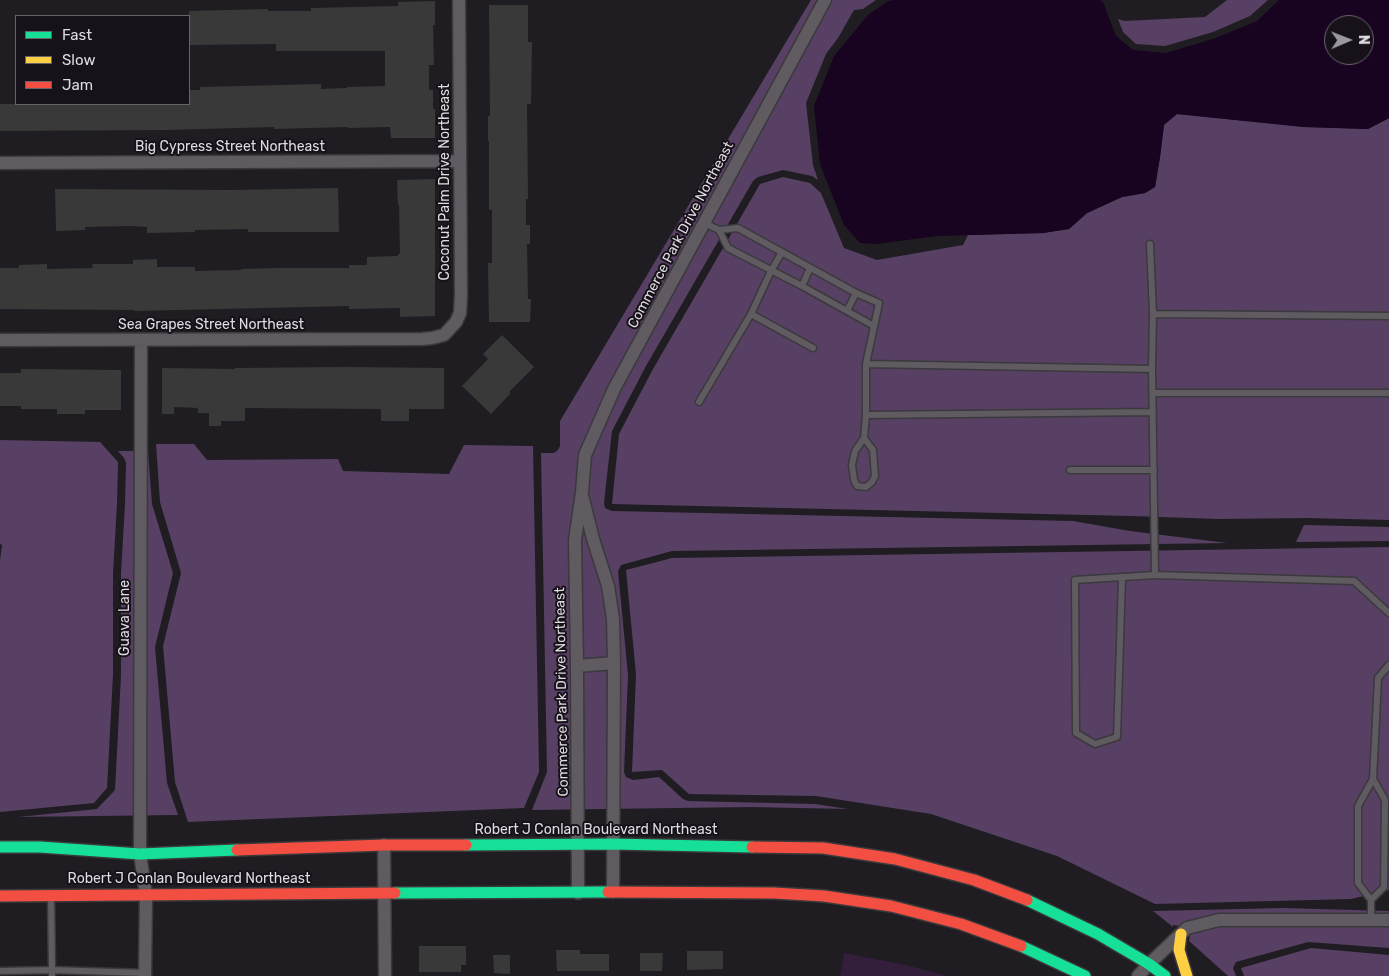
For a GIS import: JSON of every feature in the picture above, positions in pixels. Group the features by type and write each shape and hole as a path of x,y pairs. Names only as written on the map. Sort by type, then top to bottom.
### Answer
{"main road":[{"name":"Robert J Conlan Boulevard Northeast","path":"0,848 40,847 140,854 384,845 613,844 823,848 895,859 974,880 1030,901 1098,934 1149,964 1165,976"},
{"name":"Robert J Conlan Boulevard Northeast","path":"0,896 613,892 774,893 824,896 892,906 961,924 1025,947 1085,976"},
{"path":"1181,934 1179,950 1187,976"}],"street":[{"name":"Coconut Palm Drive Northeast","path":"422,339 444,335 456,322 460,313 459,0"},
{"name":"Commerce Park Drive Northeast","path":"578,893 575,540 585,455 614,389 825,0"},
{"name":"Big Cypress Street Northeast","path":"0,163 460,161"},
{"name":"Sea Grapes Street Northeast","path":"0,340 422,339"},
{"name":"Guava Lane","path":"141,340 140,854 146,895 145,975"},
{"name":"Commerce Park Drive Northeast","path":"582,492 592,539 608,586 613,619 613,892"},
{"path":"577,666 614,663"},
{"path":"384,845 385,976"},
{"path":"1138,976 1187,928 1219,920 1389,920"}],"lane":[{"path":"704,224 719,230 738,228 856,293 879,303 866,364 864,438 855,451 852,464 854,480 857,486 866,487 875,476 873,450 864,438"},
{"path":"719,230 728,248 874,326"},
{"path":"1150,244 1153,314 1155,575"},
{"path":"699,402 751,314 782,252"},
{"path":"802,286 810,268"},
{"path":"847,311 856,293"},
{"path":"751,314 812,348"},
{"path":"1153,314 1389,316"},
{"path":"866,364 1152,369"},
{"path":"1153,393 1389,394"},
{"path":"866,414 1153,412"},
{"path":"1070,470 1154,470"},
{"path":"1122,578 1117,737 1095,744 1076,733 1075,580 1155,575 1354,581 1389,613"},
{"path":"1371,919 1371,900 1358,883 1358,806 1373,779 1378,678 1389,665"},
{"path":"1371,900 1384,887 1385,800 1373,779"},
{"path":"51,895 52,973"},
{"path":"0,971 145,975"}],"shaded area":[{"path":"811,0 876,0 863,9 854,10 838,38 826,54 806,103 813,165 818,180 812,176 783,170 758,177 753,181 646,366 612,431 605,508 612,511 1073,521 1130,531 1227,543 672,551 621,565 618,571 628,675 624,772 626,777 633,780 659,777 683,799 688,801 815,804 848,809 750,807 532,810 547,772 541,453 554,453 558,450 560,446 560,421"},
{"path":"896,0 1100,0 1103,2 1116,36 1133,50 1166,53 1216,38 1257,21 1279,0 1389,0 1389,118 1368,129 1304,127 1177,114 1164,125 1155,187 1145,193 1122,197 1087,213 1069,229 1043,233 937,236 876,244 860,243 844,225 820,164 814,106 834,56 868,15 888,1"},
{"path":"1227,0 1268,0 1250,16 1213,32 1165,46 1136,44 1123,32 1118,19 1124,21 1205,17"},
{"path":"1177,114 1304,127 1368,129 1389,118 1389,520 1306,518 1218,519 612,504 619,434 653,369 760,184 783,177 810,183 821,193 844,248 877,260 963,245 968,235 1043,233 1069,229 1087,213 1122,197 1145,193 1155,187 1164,124"},
{"path":"0,440 100,442 118,462 113,573 113,675 107,788 94,803 0,812 0,560 2,545 0,544"},
{"path":"156,444 194,444 207,460 338,459 343,471 449,474 464,445 533,446 539,772 524,808 188,822 175,782 163,646 181,573 160,502"},
{"path":"118,451 148,451 152,504 173,573 155,647 167,783 178,815 18,817 97,809 115,790 121,675 121,573 126,463"},
{"path":"1304,525 1389,527 1389,541 1296,542"},
{"path":"1389,547 1389,890 1351,899 1155,904 1057,856 931,814 816,796 689,794 662,770 632,772 636,674 626,570 672,558"},
{"path":"1284,908 1389,911 1389,948 1308,942 1236,962 1233,968 1236,976 1228,976 1189,941 1191,928 1173,925 1173,927 1153,911"},
{"path":"1311,948 1389,955 1389,976 1244,976 1241,968"},
{"path":"844,953 906,965 947,976 840,976"}],"building":[{"path":"435,1 435,25 433,25 434,65 429,65 429,90 433,90 435,138 391,138 390,127 0,131 0,104 190,105 190,90 200,90 200,87 321,84 321,89 385,86 385,51 276,51 276,44 190,45 189,11 268,9 268,11 311,11 311,8 398,6 398,2"},
{"path":"489,5 528,5 528,42 532,42 531,104 527,104 528,199 526,199 526,225 530,225 530,244 527,244 528,299 531,299 530,322 489,322 488,263 492,263 492,210 489,210"},
{"path":"435,179 435,316 400,317 400,308 349,309 349,306 134,311 0,309 0,268 19,268 19,265 47,264 47,269 93,268 92,264 133,264 133,260 157,259 157,267 195,267 195,271 349,268 349,265 367,265 367,257 398,256 400,254 397,180"},
{"path":"338,188 339,232 248,232 248,229 147,233 147,227 130,226 85,227 85,230 56,231 55,189 232,190"},
{"path":"502,335 534,367 509,392 511,393 491,414 462,386 488,359 483,354"},
{"path":"162,368 444,368 444,409 409,409 409,421 381,421 381,409 245,408 245,421 221,421 221,426 209,426 209,413 198,413 198,408 174,407 174,414 162,414"},
{"path":"21,369 121,370 121,410 85,410 85,414 57,414 57,409 21,409 21,406 0,406 0,373 21,373"},
{"path":"419,946 466,946 466,965 461,965 461,972 419,972"},
{"path":"556,950 580,950 580,954 609,954 609,971 557,971"},
{"path":"687,951 723,951 723,969 687,970"},
{"path":"640,953 663,953 662,971 640,971"},
{"path":"493,955 510,955 510,974 494,973"}],"traffic: fast":[{"path":"466,845 613,844 752,847"},
{"path":"0,847 40,847 140,854 237,850"},
{"path":"395,893 608,892"},
{"path":"1027,900 1098,934 1149,964 1165,976"},
{"path":"1021,946 1085,976"}],"traffic: slow":[{"path":"1181,934 1179,950 1187,976"}],"traffic: jam":[{"path":"237,850 384,845 466,845"},
{"path":"752,847 823,848 895,859 974,880 1027,900"},
{"path":"608,892 774,893 824,896 891,906 961,924 1021,946"},
{"path":"0,896 395,893"}]}
